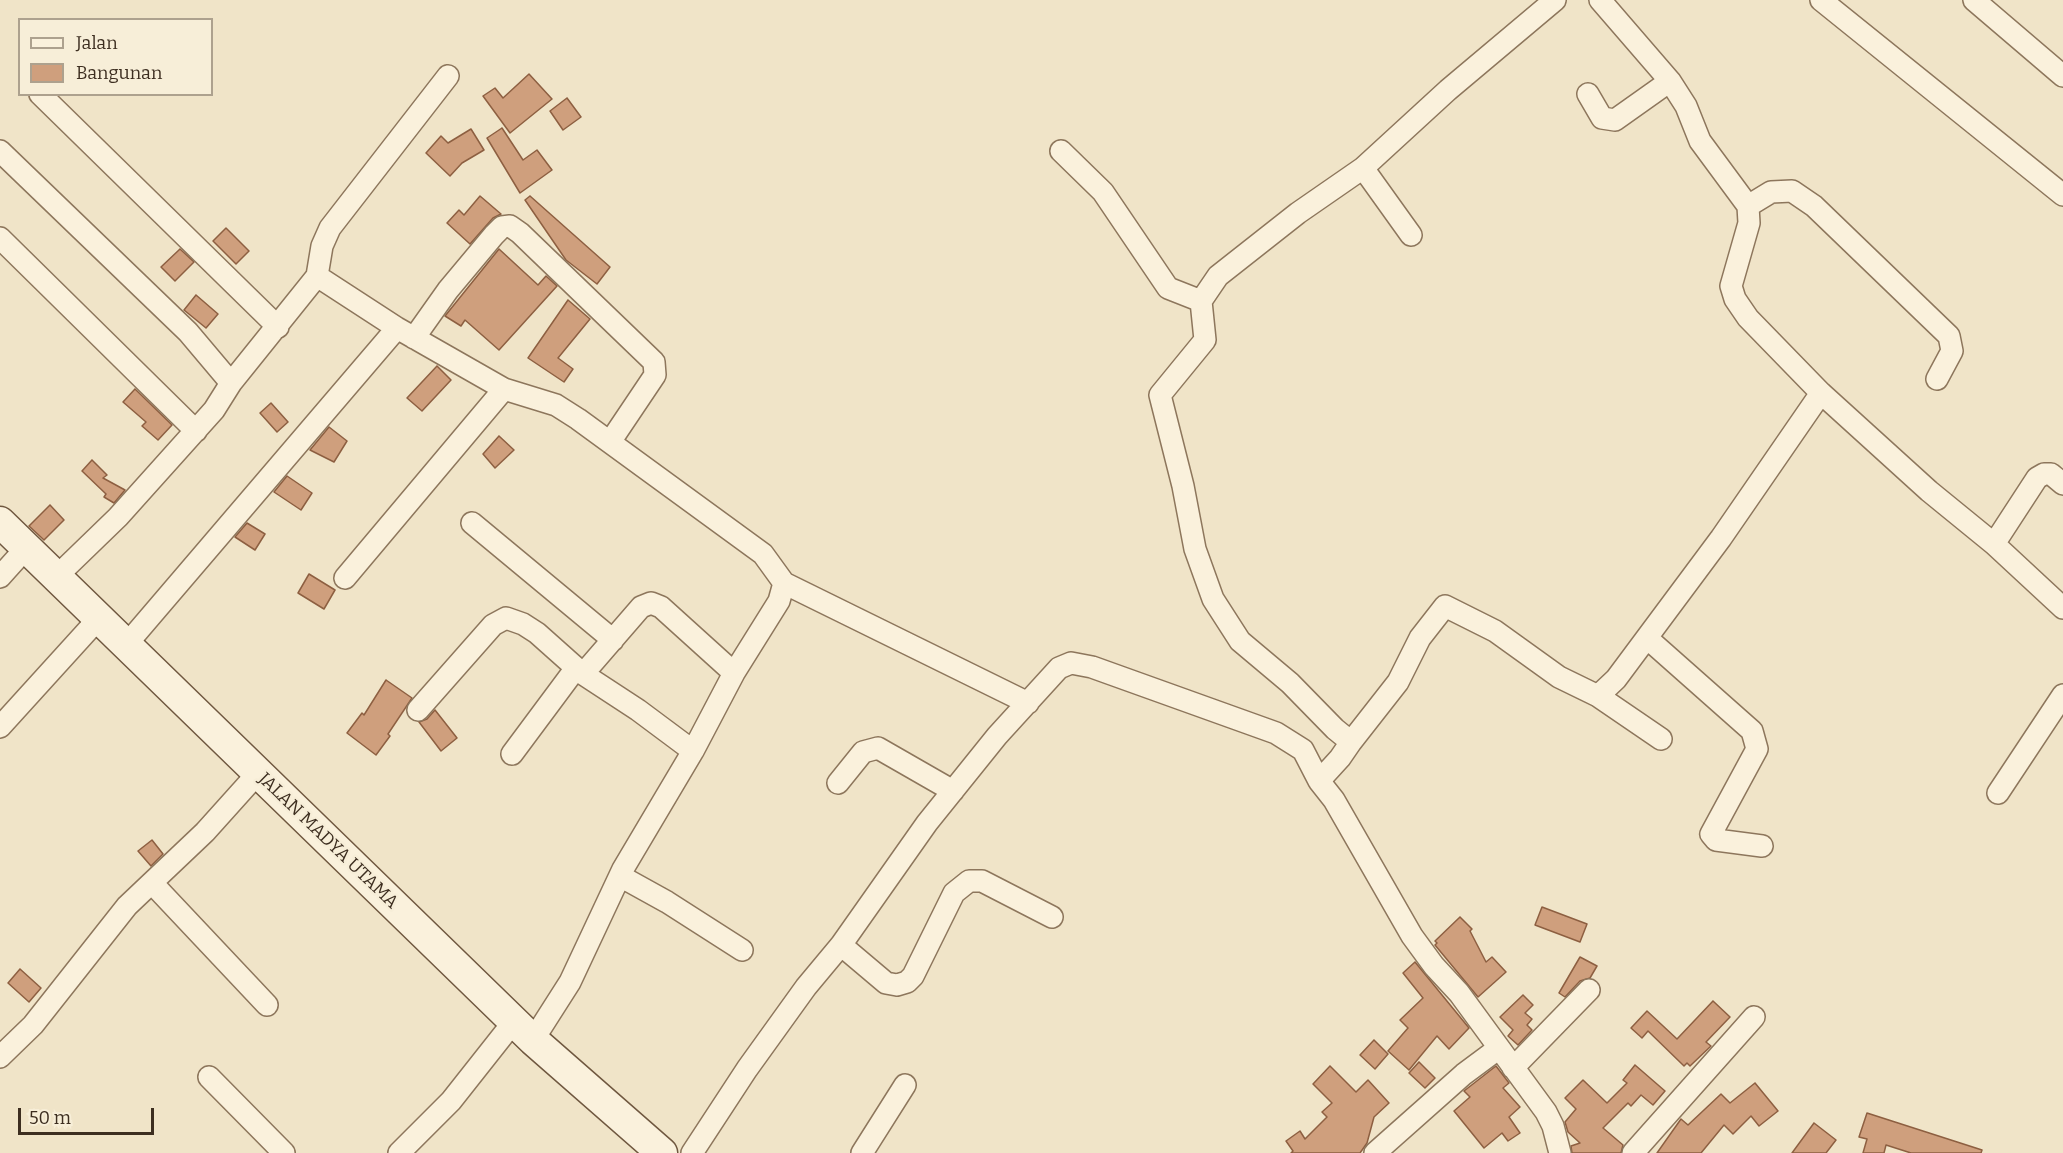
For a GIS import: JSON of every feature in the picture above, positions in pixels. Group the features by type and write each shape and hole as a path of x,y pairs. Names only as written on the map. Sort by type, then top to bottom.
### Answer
{"street":[{"path":"1346,750 1335,729 1290,683 1240,641 1213,599 1195,549 1183,486 1160,395 1205,340 1201,302 1209,287 1224,271 1298,213 1363,168 1448,90 1555,0"},
{"path":"1600,0 1670,81 1686,106 1705,148 1748,206 1749,224 1732,278 1732,293 1748,318 1821,393 1929,491 1994,544 2063,608"},
{"path":"1821,0 2063,195"},
{"path":"1974,0 2063,76"},
{"path":"56,577 118,517 196,430 231,383 278,327 317,276 322,246 330,228 448,76"},
{"path":"1588,94 1602,118 1615,120 1670,81"},
{"path":"42,96 278,327"},
{"path":"1061,151 1103,192 1168,288 1201,302"},
{"path":"0,152 188,332 231,383"},
{"path":"1363,168 1411,236"},
{"path":"1748,206 1771,192 1792,191 1814,206 1950,336 1952,351 1937,379"},
{"path":"126,645 406,333 448,290 502,227 510,226 654,362 656,375 610,442"},
{"path":"0,238 196,430"},
{"path":"317,276 406,333 504,389 556,405 763,554 784,583 1028,703"},
{"path":"345,578 504,389"},
{"path":"1598,696 1616,680 1721,538 1821,393"},
{"path":"1994,544 2037,478 2044,474 2051,474 2063,484"},
{"name":"JALAN MADYA UTAMA","path":"0,522 524,1030 662,1153"},
{"path":"472,523 612,640"},
{"path":"0,577 26,548"},
{"path":"399,1153 570,982 620,876 693,751 734,673 779,601 784,583"},
{"path":"512,754 579,671 612,640 641,607 651,603 661,607 734,673"},
{"path":"1321,778 1346,750 1398,682 1420,638 1445,606 1495,631 1559,677 1598,696 1661,739"},
{"path":"0,727 99,618"},
{"path":"418,710 494,625 506,618 523,624 537,633 579,671 638,710 693,751"},
{"path":"1647,638 1752,731 1757,749 1711,834 1716,840 1761,846"},
{"path":"692,1153 806,987 841,945 927,823 1059,668 1071,663 1092,667 1276,733 1303,750 1412,936 1434,966 1459,993 1546,1112 1553,1126 1560,1153"},
{"path":"1998,793 2063,695"},
{"path":"838,783 863,752 878,748 953,791"},
{"path":"3,1054 33,1025 127,906 206,832 258,773"},
{"path":"620,876 667,902 742,950"},
{"path":"841,945 886,983 897,985 907,982 914,976 954,893 969,881 982,881 1052,917"},
{"path":"152,883 267,1005"},
{"path":"1513,1068 1589,990"},
{"path":"1633,1153 1754,1017"},
{"path":"1375,1153 1464,1074 1499,1048"},
{"path":"209,1077 285,1153"},
{"path":"862,1153 905,1084"}],"building":[{"path":"529,74 552,99 510,133 483,96 495,88 503,98"},
{"path":"567,98 581,117 563,130 550,111"},
{"path":"502,128 523,160 537,150 552,170 520,193 487,138"},
{"path":"471,129 484,150 462,163 450,176 426,153 441,136 448,143"},
{"path":"480,196 501,214 493,218 470,244 447,223 459,210 464,215"},
{"path":"530,196 610,267 597,284 566,260 525,200"},
{"path":"226,228 249,251 236,264 213,241"},
{"path":"180,249 194,262 175,281 161,267"},
{"path":"499,249 538,285 546,276 557,286 499,350 465,320 461,326 445,316"},
{"path":"196,295 218,314 206,328 184,310"},
{"path":"568,300 590,319 558,358 573,369 564,382 528,358"},
{"path":"437,366 451,380 422,411 407,398"},
{"path":"135,389 172,425 158,440 142,426 146,422 123,402"},
{"path":"271,403 288,422 277,432 260,413"},
{"path":"329,427 347,441 334,462 310,450"},
{"path":"499,436 514,450 495,468 483,454"},
{"path":"92,460 107,475 103,478 125,490 114,503 104,497 106,494 82,471"},
{"path":"287,476 312,493 301,510 274,492"},
{"path":"50,505 64,520 44,540 29,526"},
{"path":"247,523 265,534 255,550 235,537"},
{"path":"309,574 335,590 324,609 298,593"},
{"path":"386,680 412,698 376,755 347,733 362,713 364,715"},
{"path":"435,710 457,738 441,751 419,722 427,719"},
{"path":"152,840 163,854 151,866 138,851"},
{"path":"1542,907 1587,924 1580,942 1535,925"},
{"path":"1460,917 1472,929 1470,931 1486,962 1492,957 1506,972 1478,997 1435,945 1437,943 1435,941"},
{"path":"1580,957 1597,966 1590,978 1580,981 1565,997 1559,993"},
{"path":"1415,962 1469,1028 1449,1049 1437,1036 1409,1070 1388,1051 1408,1028 1400,1020 1423,998 1403,973"},
{"path":"20,969 41,988 29,1002 8,983"},
{"path":"1523,995 1533,1005 1525,1013 1532,1019 1527,1025 1532,1030 1518,1045 1508,1036 1513,1030 1500,1017"},
{"path":"1713,1001 1730,1017 1706,1042 1711,1046 1690,1066 1687,1063 1684,1066 1648,1031 1642,1038 1631,1028 1647,1011 1677,1039"},
{"path":"1374,1040 1388,1054 1375,1069 1360,1055"},
{"path":"1419,1062 1435,1078 1425,1088 1409,1073"},
{"path":"1635,1065 1665,1091 1653,1105 1641,1095 1631,1106 1628,1103 1603,1128 1623,1145 1621,1153 1572,1153 1571,1146 1580,1143 1568,1132 1565,1122 1576,1109 1565,1098 1583,1080 1607,1103 1627,1083 1623,1080"},
{"path":"1330,1066 1356,1092 1368,1080 1389,1103 1374,1117 1367,1143 1360,1153 1291,1153 1293,1151 1286,1141 1300,1131 1305,1139 1327,1117 1322,1112 1332,1103 1313,1084"},
{"path":"1496,1066 1509,1083 1503,1088 1520,1107 1509,1117 1520,1133 1508,1141 1502,1133 1484,1148 1454,1111 1470,1097 1464,1091"},
{"path":"1755,1083 1778,1111 1759,1126 1751,1116 1733,1134 1724,1125 1701,1153 1657,1153 1681,1119 1688,1125 1721,1094 1730,1103"},
{"path":"1867,1113 1982,1150 1981,1153 1911,1153 1886,1145 1884,1153 1863,1153 1867,1139 1859,1137"},
{"path":"1814,1123 1836,1140 1826,1153 1792,1153"}]}
